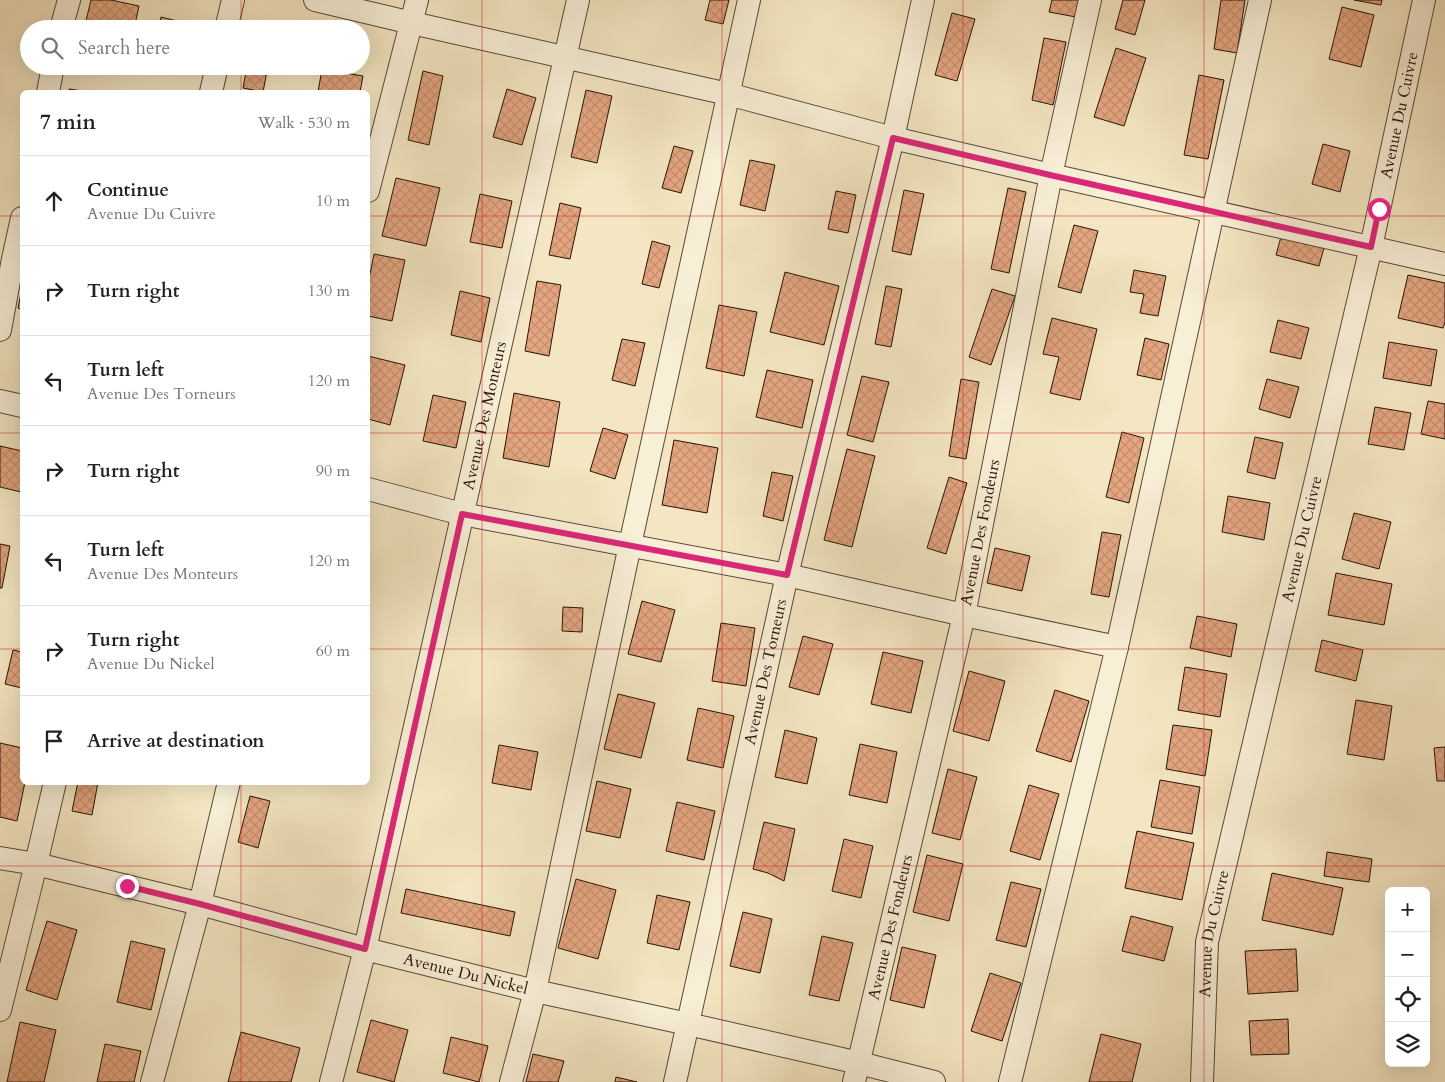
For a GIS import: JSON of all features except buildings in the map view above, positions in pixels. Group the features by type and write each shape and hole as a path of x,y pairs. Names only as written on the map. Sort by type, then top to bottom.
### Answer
{"street":[{"path":"63,20 69,0"},
{"path":"228,20 233,0"},
{"path":"315,0 728,94 893,138 1050,175 1445,264"},
{"path":"370,183 417,0"},
{"name":"Avenue Des Monteurs","path":"331,1082 365,949 578,0"},
{"path":"511,1082 535,991 749,0"},
{"name":"Avenue Des Torneurs","path":"675,1082 787,575 893,138 923,0"},
{"name":"Avenue Des Fondeurs","path":"856,1072 964,615 1050,175 1090,0"},
{"path":"1010,1082 1117,647 1260,0"},
{"name":"Avenue Du Cuivre","path":"1202,1082 1208,942 1371,247 1424,0"},
{"path":"48,90 51,75"},
{"path":"211,90 215,75"},
{"path":"0,330 20,227"},
{"path":"0,401 20,406"},
{"path":"370,490 462,514 787,575 1117,647"},
{"path":"0,1010 54,785"},
{"path":"152,1082 200,904 228,785"},
{"name":"Avenue Du Nickel","path":"0,858 36,864 200,904 365,949 535,991 688,1024 856,1072 934,1082"}],"route":[{"path":"127,886 365,949 462,514 787,575 893,138 1371,247 1379,209"}]}
